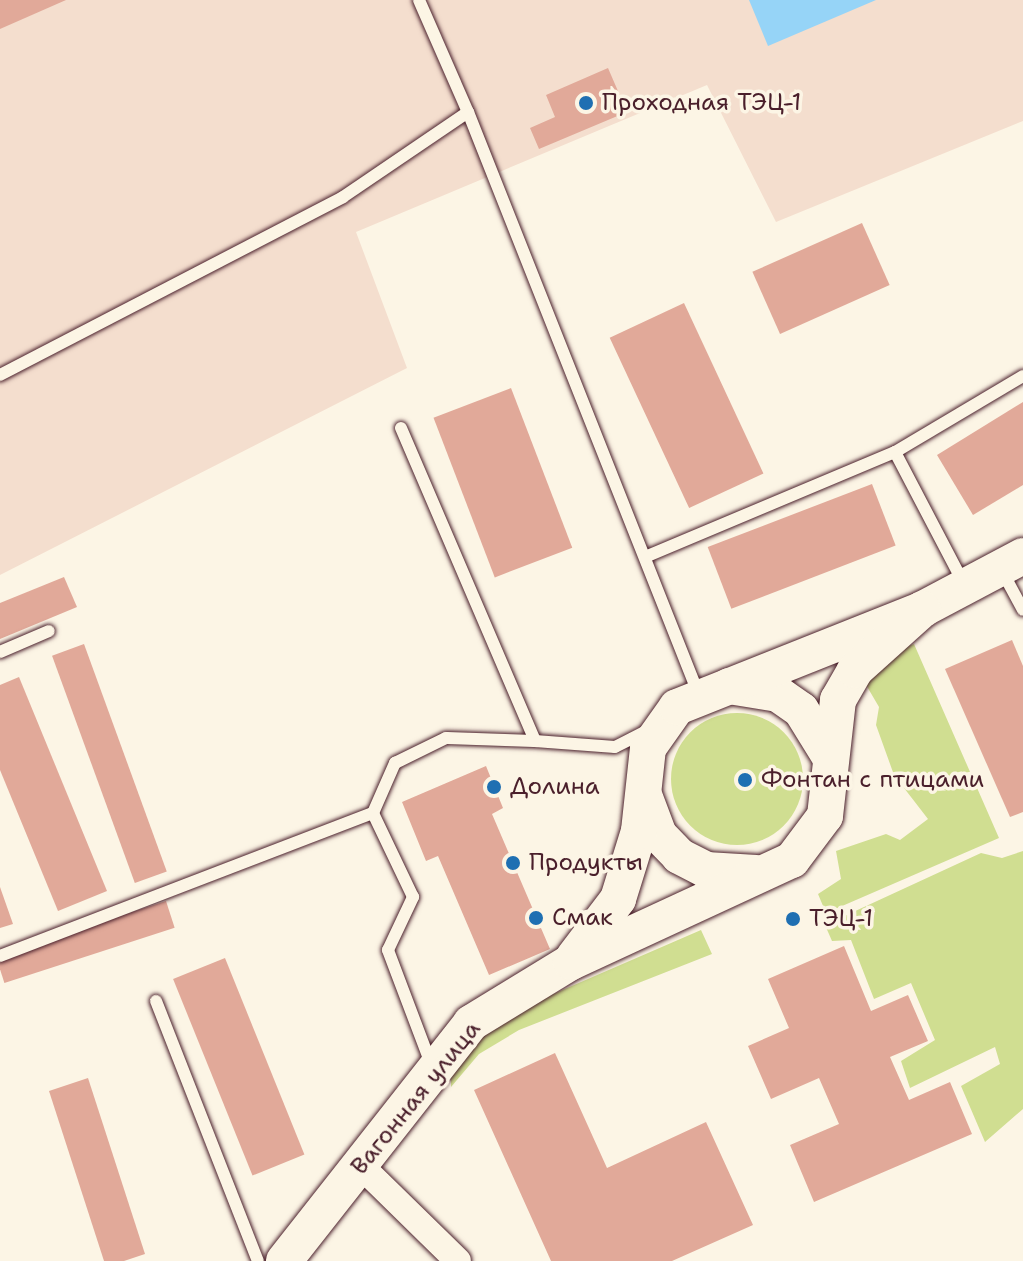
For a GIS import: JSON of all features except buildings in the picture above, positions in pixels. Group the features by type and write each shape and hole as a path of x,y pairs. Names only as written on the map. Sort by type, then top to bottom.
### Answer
{"street":[{"path":"571,962 618,899 639,831 642,778 659,726 711,690 923,609 1012,562"},
{"path":"642,778 659,835 679,856 706,870 765,871 792,860 825,816 838,700 855,670 923,609"},
{"path":"711,690 778,694 819,732 830,757"},
{"name":"Вагонная улица","path":"284,1261 471,1023 571,962 765,871"},
{"path":"360,1165 458,1261"}],"lane":[{"path":"419,0 468,112 645,557 711,690"},
{"path":"0,375 343,197 468,112"},
{"path":"645,557 895,452 1023,376"},
{"path":"401,428 535,741"},
{"path":"895,452 965,587"},
{"path":"1012,562 1023,610"},
{"path":"0,652 49,631"},
{"path":"0,956 373,813 395,763 446,738 615,747 659,726"},
{"path":"373,813 413,897 388,950 434,1071"},
{"path":"156,1001 258,1261"}],"shaded area":[{"path":"0,0 1023,0 1023,121 776,222 707,85 356,232 407,368 0,575"}],"green space":[{"path":"914,644 999,838 826,913 818,894 841,879 836,851 886,834 900,840 928,819 894,775 876,725 879,707 862,678 881,656"},
{"path":"737,713 762,718 784,732 798,754 803,779 798,804 784,826 762,840 737,845 712,840 690,826 676,804 671,779 676,754 690,732 712,718"},
{"path":"1023,851 1023,1109 985,1142 961,1086 1000,1064 995,1047 910,1088 901,1061 935,1040 911,983 874,999 851,940 832,941 825,925 981,853 1002,858"},
{"path":"701,930 712,954 519,1030 479,1054 451,1087 451,1069 477,1036 521,1008"}],"water":[{"path":"749,0 876,0 768,46"}],"place":[{"name":"Проходная ТЭЦ-1","path":"586,103"},
{"name":"Фонтан с птицами","path":"745,780"},
{"name":"Долина","path":"494,787"},
{"name":"Продукты","path":"513,863"},
{"name":"Смак","path":"536,918"},
{"name":"ТЭЦ-1","path":"793,919"}]}
